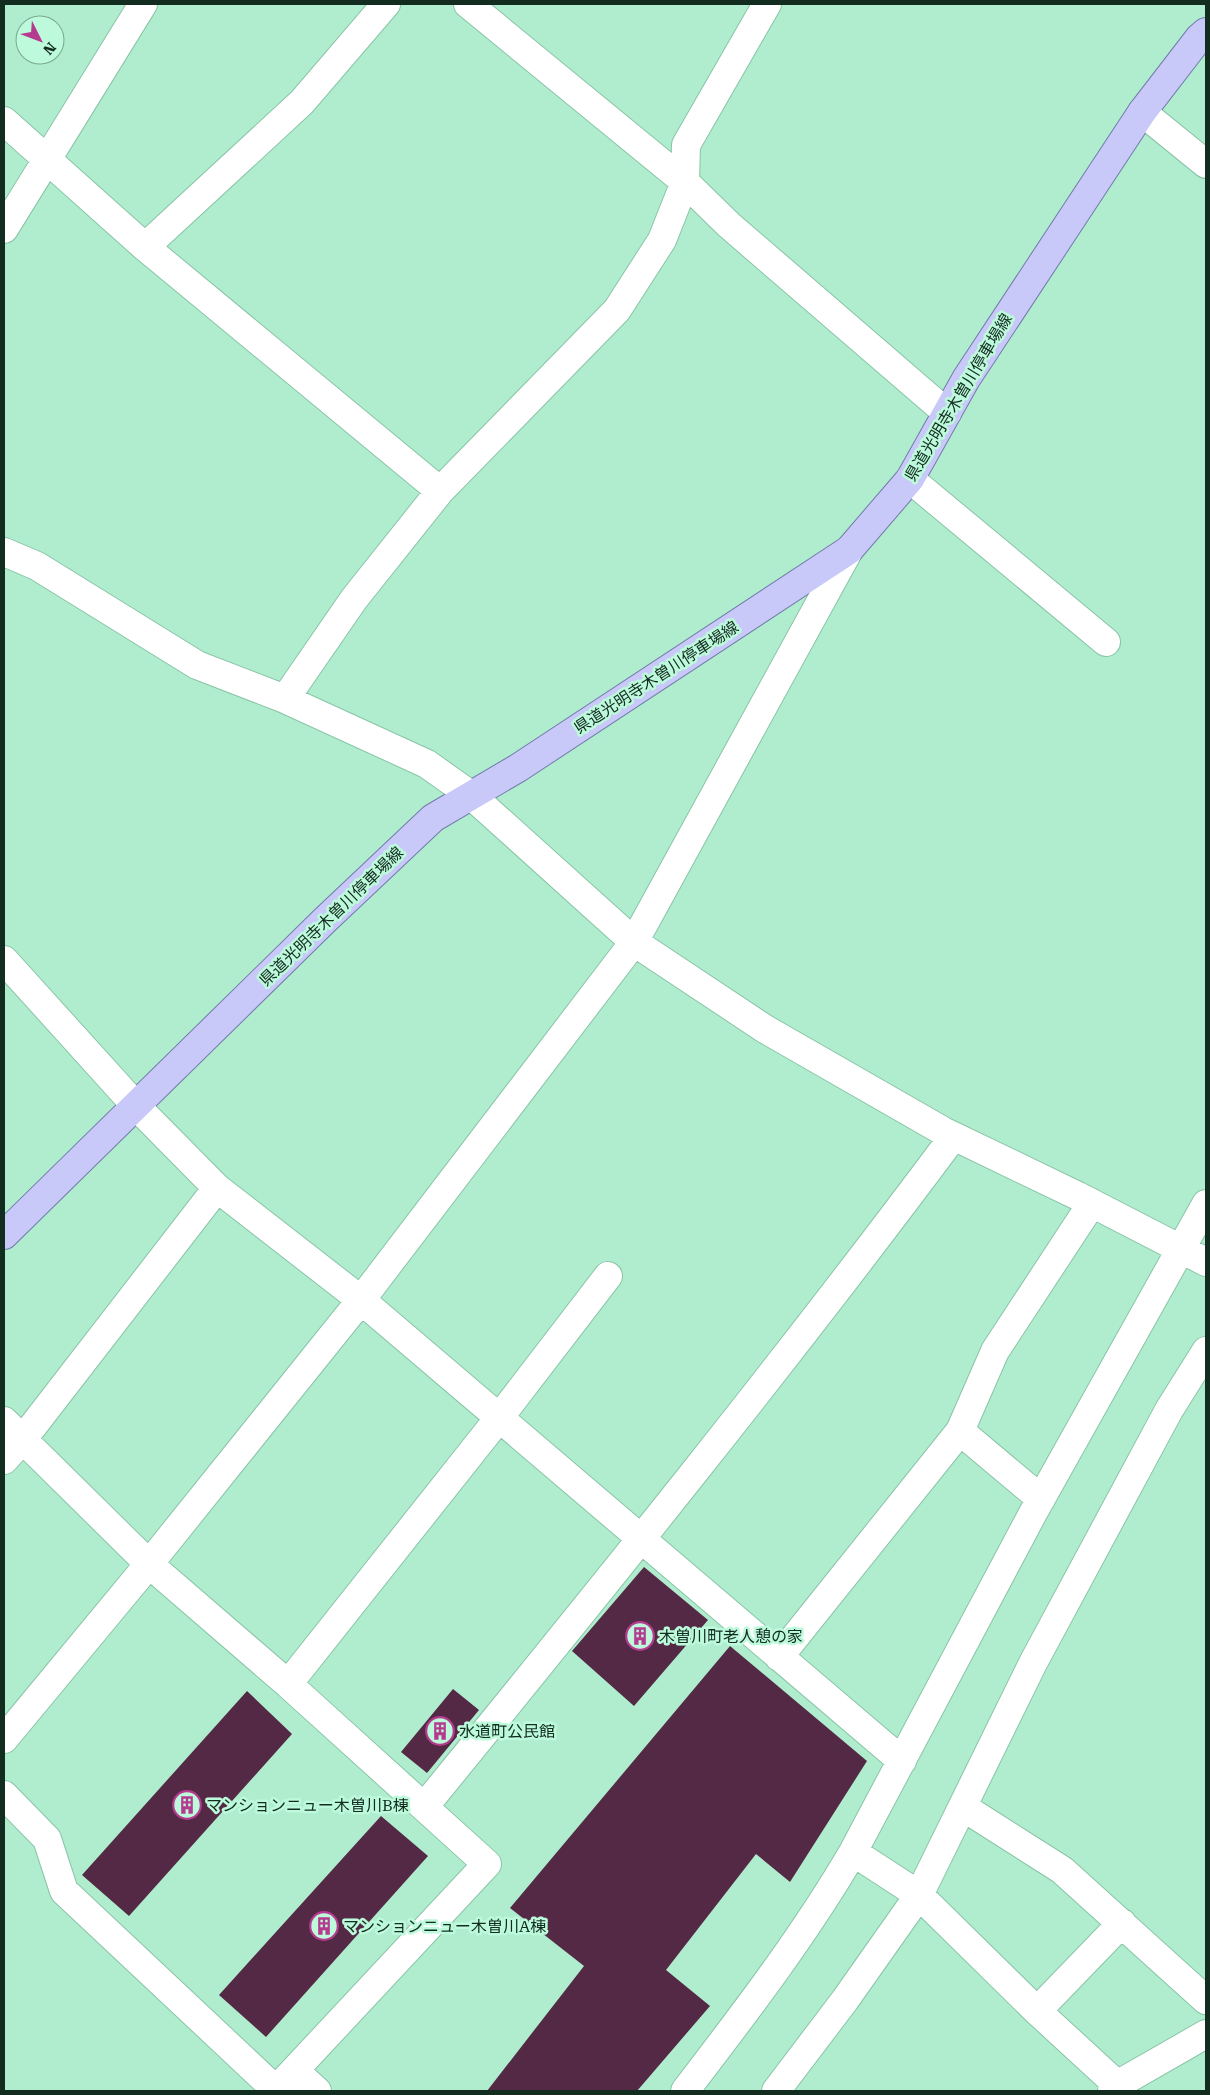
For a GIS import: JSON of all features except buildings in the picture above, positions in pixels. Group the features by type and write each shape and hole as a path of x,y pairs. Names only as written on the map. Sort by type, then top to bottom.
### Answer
{"main road":[{"name":"県道光明寺木曽川停車場線","path":"4,1235 137,1107 325,920 433,818 518,768 849,550 910,479 966,379 1142,112 1199,38 1206,32"}],"street":[{"path":"4,229 144,4"},
{"path":"145,248 302,102 386,4"},
{"path":"284,699 354,599 440,491 617,310 662,240 685,182 686,145 767,4"},
{"path":"479,7 685,182 736,231 947,413"},
{"path":"1142,112 1206,164"},
{"path":"4,121 145,248 440,491"},
{"path":"910,479 1106,642"},
{"path":"4,1739 149,1564 361,1300 634,942 849,550"},
{"path":"4,552 37,566 197,665 284,699 427,764 472,796 634,942 765,1029 954,1137 1092,1203 1206,1262"},
{"path":"4,960 137,1107 217,1188 361,1300 902,1761"},
{"path":"424,1807 642,1540 855,1268 954,1137"},
{"path":"4,1460 13,1430 217,1188"},
{"path":"779,1657 960,1431 995,1351 1092,1203"},
{"path":"685,2091 818,1911 853,1852 1041,1499 1206,1204"},
{"path":"288,1684 499,1418 608,1276"},
{"path":"776,2091 845,2000 919,1895 1033,1662 1169,1410 1206,1351"},
{"path":"4,1795 47,1839 64,1891 276,2091 487,1864 288,1684 149,1564 13,1430"},
{"path":"960,1431 1041,1499"},
{"path":"963,1807 1062,1870 1206,2000"},
{"path":"853,1852 919,1895 1117,2089 1206,2034"},
{"path":"1037,2011 1122,1923"},
{"path":"295,2071 317,2091"}],"place":[{"name":"木曽川町老人憩の家","path":"640,1636"},
{"name":"水道町公民館","path":"440,1731"},
{"name":"マンションニュー木曽川B棟","path":"187,1805"},
{"name":"マンションニュー木曽川A棟","path":"324,1926"}]}
